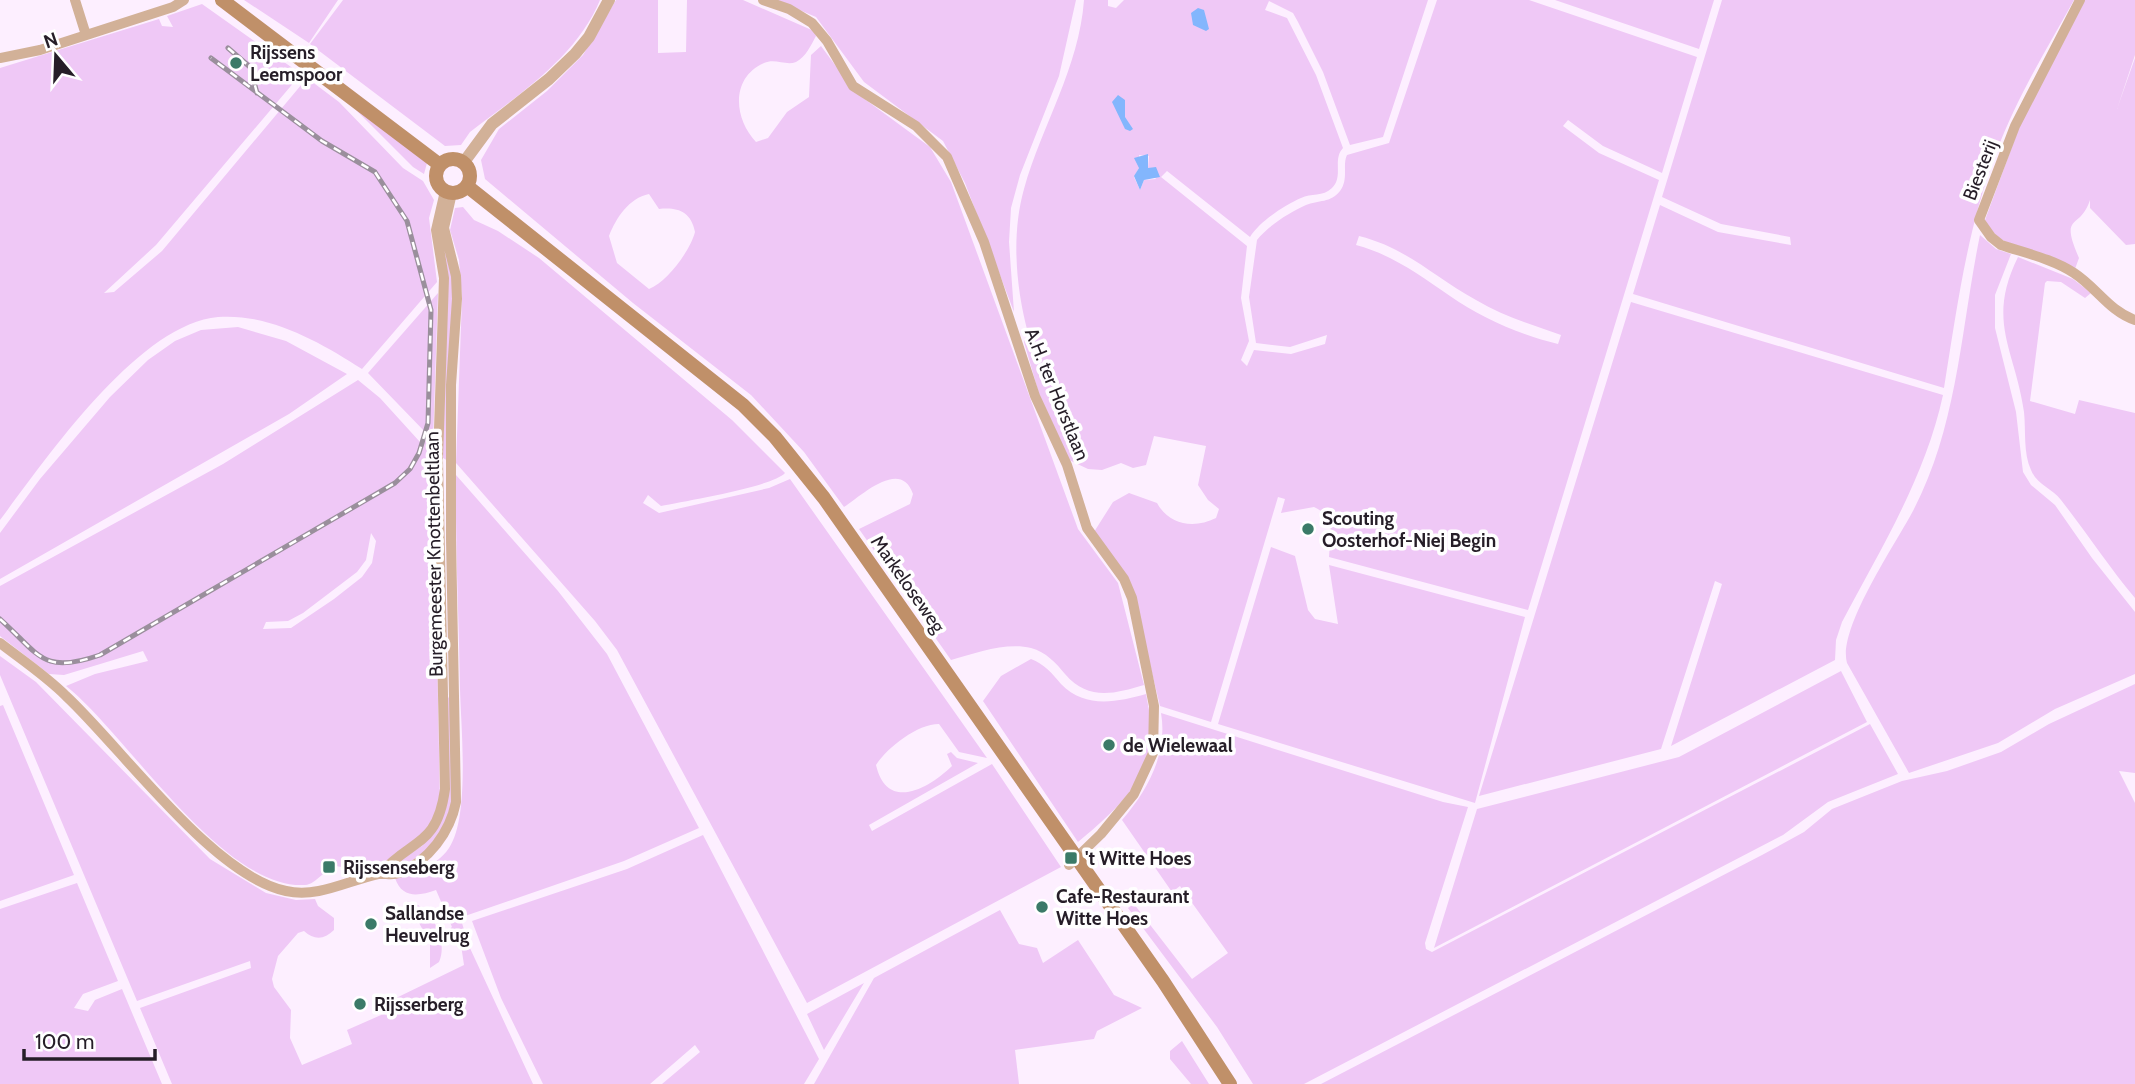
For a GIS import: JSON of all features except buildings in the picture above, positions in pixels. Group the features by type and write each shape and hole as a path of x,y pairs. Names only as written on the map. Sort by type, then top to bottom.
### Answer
{"main road":[{"path":"222,0 440,165"},
{"path":"454,158 464,162 471,173 467,186 448,192 437,180 440,165 454,158"},
{"name":"Markeloseweg","path":"467,186 699,368 775,437 824,498 1073,862 1163,981 1230,1084"}],"street":[{"path":"75,0 86,35"},
{"path":"0,58 33,52 173,7 184,0"},
{"path":"464,162 492,124 544,84 575,54 589,37 609,0"},
{"name":"A.H. ter Horstlaan","path":"763,0 789,9 812,23 827,41 853,86 916,126 947,158 984,242 1035,396 1068,465 1087,528 1124,579 1132,598 1154,706 1153,753 1134,794 1073,862"},
{"name":"Biesterij","path":"2080,0 2015,126 1979,220 1991,237 2001,245 2073,272 2097,290 2117,313 2135,320"},
{"name":"Burgemeester Knottenbeltlaan","path":"0,643 66,695 203,839 261,883 285,891 310,894 380,874 396,874 417,862 439,842 451,822 456,802 452,386 457,299 456,276 444,228 448,192"},
{"name":"Burgemeester Knottenbeltlaan","path":"380,874 390,862 427,837 438,820 444,789 438,459 444,287 436,230 448,192"},
{"path":"443,693 455,693"}],"shaded area":[{"path":"244,0 338,0 309,43"},
{"path":"343,0 600,0 576,40 544,74 470,132 461,145 445,146 310,44"},
{"path":"616,0 658,0 658,53 686,52 687,0 743,0 814,31 816,36 800,60 764,63 745,78 739,100 740,111 743,122 756,142 768,138 787,112 809,97 811,55 821,46 855,92 930,147 951,182 1078,529 1118,583 1144,685 1112,693 1092,692 1074,683 1046,655 1031,648 1011,646 991,649 951,660 859,529 910,504 913,494 907,484 900,479 881,482 844,507 804,452 751,395 633,303 485,179 481,160 499,129 547,91 583,55","holes":["649,194 659,209 677,210 687,215 695,232 677,265 663,280 649,289 617,263 609,236 619,216 629,204 642,196"]},
{"path":"776,0 1076,0 1059,76 1020,175 1011,208 1009,242 1014,312 965,183 943,141 864,82 816,17"},
{"path":"1084,0 1108,0 1108,6 1116,8 1124,0 1428,0 1383,137 1350,145 1323,72 1293,13 1269,1 1265,10 1287,18 1316,75 1343,148 1338,158 1337,178 1328,191 1288,205 1266,219 1250,237 1167,171 1161,177 1247,246 1241,298 1249,341 1241,360 1247,366 1254,350 1291,354 1325,344 1327,335 1290,347 1256,343 1249,297 1257,240 1293,211 1336,195 1343,186 1347,155 1389,143 1437,0 1529,0 1697,57 1662,173 1603,146 1568,120 1563,126 1599,153 1659,180 1528,610 1329,557 1331,535 1326,516 1314,507 1281,513 1285,499 1278,497 1211,722 1160,706 1133,594 1094,532 1113,502 1129,493 1157,503 1168,516 1183,523 1199,523 1216,518 1219,509 1208,500 1198,485 1206,446 1154,436 1146,465 1133,468 1121,463 1102,470 1088,469 1069,460 1039,394 1024,342 1028,333 1020,298 1016,243 1020,207 1032,165 1068,73 1081,25","holes":["1139,155 1149,156 1148,168 1156,179 1144,180 1140,190 1134,177 1139,168","1359,236 1406,255 1497,311 1561,335 1558,344 1516,331 1475,312 1405,266 1356,245"]},
{"path":"1555,0 1714,0 1699,49"},
{"path":"1722,0 2074,0 2013,113 1986,182 1964,269 1944,388 1633,294 1660,205 1718,232 1791,245 1790,237 1721,224 1662,197"},
{"path":"2084,0 2135,0 2135,55 2117,109 2135,58 2135,244 2126,245 2090,208 2090,200 2086,210 2071,228 2073,244 2079,258 2075,269 2010,245 1990,229 1985,220 2027,106"},
{"path":"202,4 301,74 156,245 104,293 114,292 162,251 307,78 339,102 403,168 423,181 434,200 429,218 437,282 362,369 293,331 256,320 218,317 188,325 157,343 126,368 96,398 0,520 0,68 159,19 162,26 173,27 167,16"},
{"path":"345,99 427,163 424,174 413,167"},
{"path":"463,207 474,220 498,231 539,258 732,420 785,473 764,483 707,497 661,506 648,495 643,503 659,513 769,488 790,479 987,758 959,752 939,724 912,732 887,751 876,765 881,779 889,788 909,792 932,782 952,766 947,754 951,752 957,758 978,763 869,825 872,831 992,764 1061,867 807,1003 617,650 595,621 456,463 462,298 459,260 450,230 455,208"},
{"path":"440,231 454,280 448,461 440,456"},
{"path":"1980,235 1996,249 2011,254 1995,295 1995,328 2016,412 2023,472 2031,485 2055,505 2092,558 2135,612 2135,674 2055,709 1998,743 1909,773 1847,663 1846,648 1859,608 1929,477 1949,409"},
{"path":"2018,257 2073,279 2091,293 2085,298 2061,282 2045,283 2030,401 2075,414 2079,400 2135,413 2135,598 2061,500 2037,479 2028,463 2024,412 2003,318 2004,300"},
{"path":"438,293 433,441 440,804 432,826 395,857 363,871 336,866 305,885 273,880 241,863 209,837 90,708 66,686 95,674 148,661 143,651 64,675 49,674 0,636 0,586 223,464 358,380 380,398 420,442 428,435 368,373","holes":["371,533 376,541 372,563 362,577 334,599 291,628 263,629 266,622 288,621 303,613 357,572 366,560"]},
{"path":"1631,302 1943,395 1935,426 1900,512 1842,622 1836,640 1835,660 1671,746 1722,584 1715,581 1661,749 1479,796"},
{"path":"238,327 286,341 347,374 289,414 0,579 0,533 40,479 110,397 148,360 175,341 201,330"},
{"path":"456,475 558,591 607,654 699,828 624,861 465,916 462,923 469,946 533,1084 172,1084 140,1008 251,968 250,961 137,1001 0,675 0,656 36,682 210,859 266,893 296,900 315,899 318,906 334,918 334,930 326,936 319,938 304,931 298,933 278,956 272,979 274,987 291,1010 290,1038 302,1065 352,1044 347,1030 397,1008 394,999 464,965 461,945 450,937 448,930 452,927 436,890 423,894 407,893 395,878 425,868 438,860 449,848 456,834 460,816 463,772"},
{"path":"1271,547 1295,556 1308,610 1315,619 1338,624 1329,565 1525,617 1475,803 1218,724"},
{"path":"1031,659 1044,666 1070,692 1080,697 1113,701 1146,694 1152,734 1147,762 1122,801 1078,842 983,701 1001,676"},
{"path":"1841,671 1867,722 1434,948 1477,809 1679,757"},
{"path":"2135,684 2135,773 2119,771 2135,803 2135,1084 1321,1084 1762,855 1804,832 1832,809 1902,781 1947,771 2001,752 2049,724"},
{"path":"453,697 452,814 428,849 400,870 391,871 390,865 422,846 439,823 445,698"},
{"path":"3,705 74,875 0,901 0,706"},
{"path":"1161,713 1443,802 1468,807 1425,943 1426,949 1432,952 1870,724 1898,774 1828,802 1783,835 1304,1084 1253,1084 1217,1027 1128,908 1134,904 1192,979 1228,953 1180,886 1172,892 1122,820 1148,784 1159,757 1162,742"},
{"path":"703,835 819,1059 804,1084 662,1084 700,1052 695,1045 650,1084 543,1084 501,998 472,921 627,869"},
{"path":"77,883 118,981 83,994 74,1008 88,1011 95,1000 122,989 162,1084 0,1084 0,909"},
{"path":"407,901 430,916 439,934 439,962 430,968 430,943"},
{"path":"1000,910 1019,944 1037,948 1043,963 1078,940 1114,995 1142,1008 1097,1031 1094,1039 1015,1050 1019,1084 814,1084 874,978"},
{"path":"864,983 824,1050 807,1014"},
{"path":"1182,1041 1209,1084 1191,1084 1170,1059 1170,1051"}],"water":[{"path":"1198,8 1204,10 1209,29 1206,31 1193,25 1191,13"},
{"path":"1118,95 1125,100 1125,117 1133,129 1130,131 1125,129 1112,102"},
{"path":"1148,154 1148,168 1156,167 1160,177 1144,180 1140,190 1134,176 1139,168 1134,158"}],"railway":[{"path":"228,48 250,67 257,93"},
{"path":"0,619 34,651 53,662 81,661 100,655 395,483 410,469 419,453 428,423 431,310 407,221 375,172 322,141 211,58"}],"place":[{"name":"Rijssens Leemspoor","path":"236,63"},
{"name":"Scouting Oosterhof-Niej Begin","path":"1308,529"},
{"name":"de Wielewaal","path":"1109,745"},
{"name":"'t Witte Hoes","path":"1071,858"},
{"name":"Rijssenseberg","path":"329,867"},
{"name":"Cafe-Restaurant Witte Hoes","path":"1042,907"},
{"name":"Sallandse Heuvelrug","path":"371,924"},
{"name":"Rijsserberg","path":"360,1004"}]}
